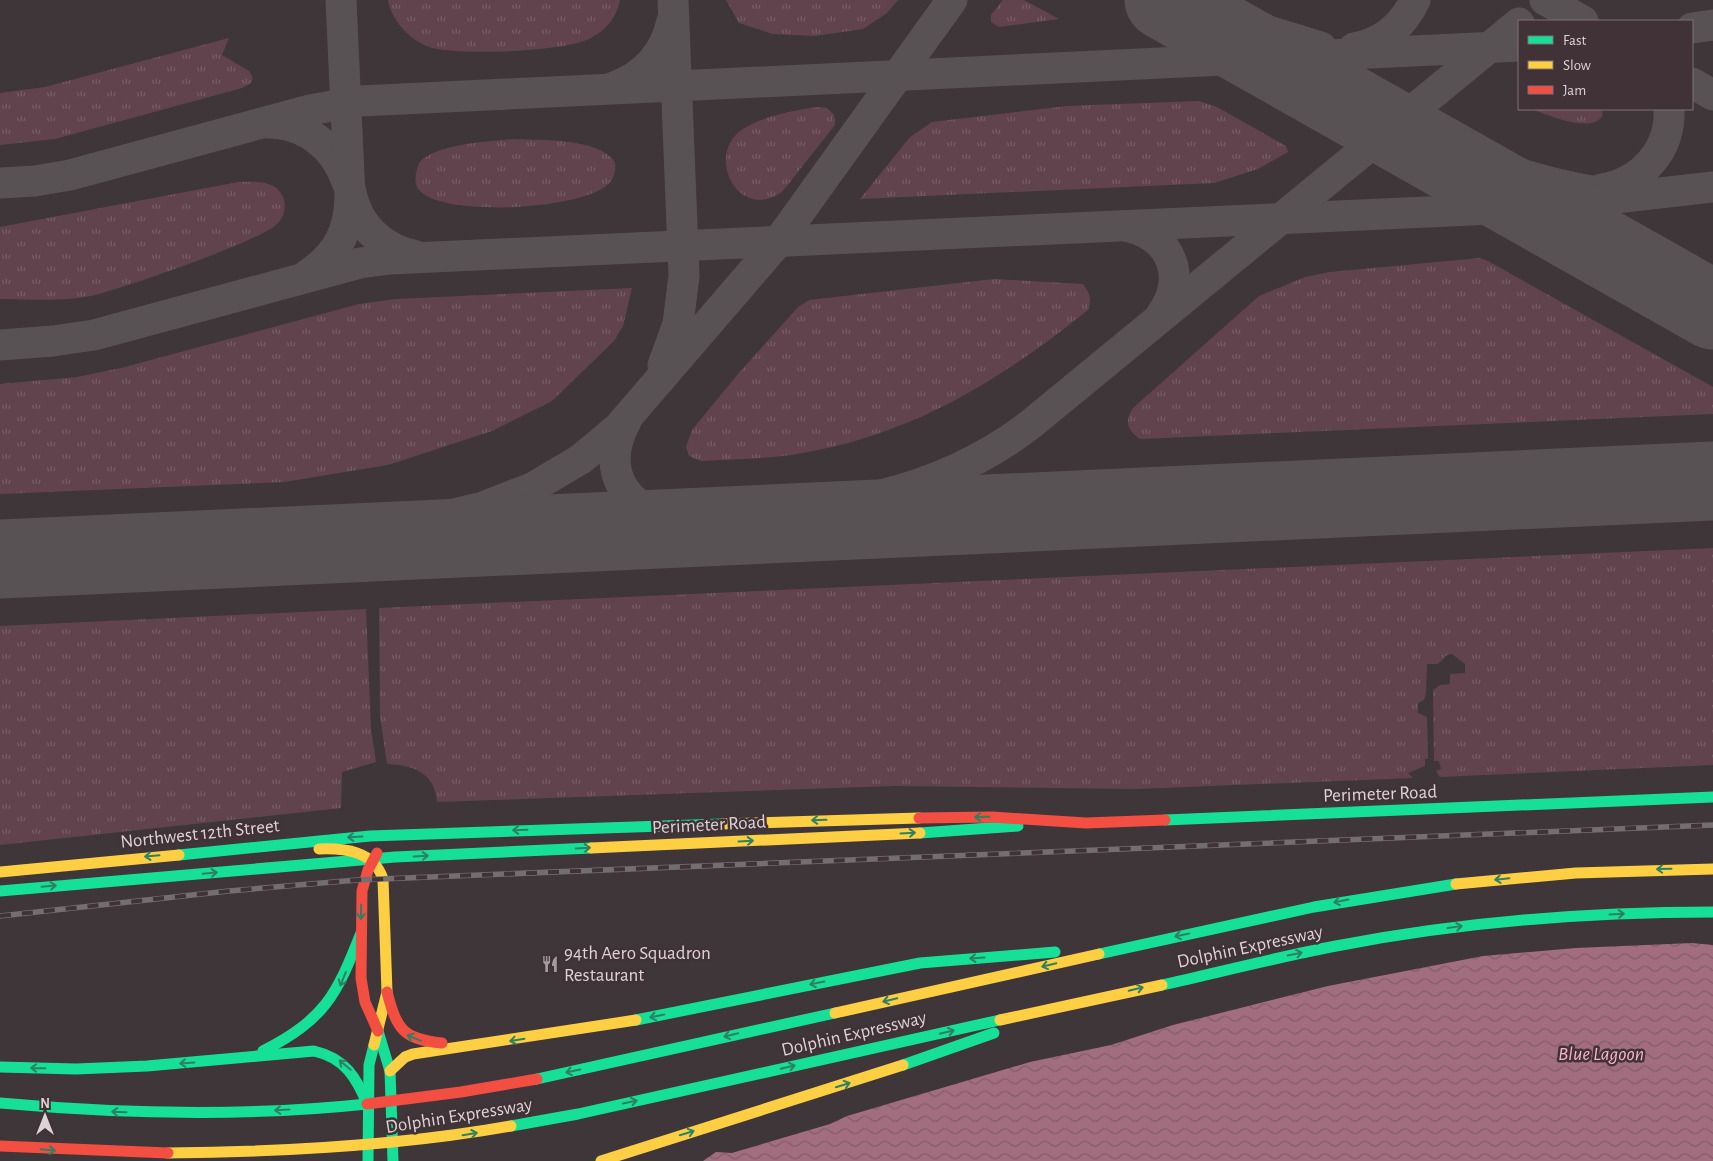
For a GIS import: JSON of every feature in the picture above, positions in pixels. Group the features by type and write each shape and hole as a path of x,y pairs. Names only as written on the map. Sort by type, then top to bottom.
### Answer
{"main road":[{"name":"Perimeter Road","path":"403,835 859,819 992,817 1048,822 1144,821 1713,798"},
{"name":"Perimeter Road","path":"372,859 987,830 1048,822"},
{"name":"Northwest 12th Street","path":"0,872 343,838 403,835"},
{"path":"393,1161 390,1071 378,1030 362,991 362,891 372,859 384,846 403,835"},
{"path":"218,850 256,855 335,848 372,859 382,869 387,992 393,1016 406,1034 425,1042 439,1042 461,1048"},
{"name":"Northwest 12th Street","path":"0,891 372,859"},
{"path":"332,862 352,874 362,891"},
{"name":"Dolphin Expressway","path":"0,1103 76,1110 187,1113 330,1107 421,1098 570,1072 1315,906 1440,886 1575,873 1713,869"},
{"name":"Dolphin Expressway","path":"0,1146 71,1152 172,1156 276,1154 422,1141 578,1114 1294,954 1421,932 1557,917 1713,912"},
{"path":"248,1058 294,1035 322,1013 340,986 361,933"},
{"path":"390,1071 405,1057 413,1054 607,1026 920,963 1130,946"},
{"path":"368,1161 369,1065 387,992"},
{"path":"601,1161 861,1079 1089,1000"},
{"path":"0,1067 76,1069 248,1058 302,1051 331,1054 352,1071 358,1080 368,1106"}],"green space":[{"path":"388,0 620,0 619,6 610,22 591,38 559,47 486,52 443,50 422,44 408,34 397,22"},
{"path":"726,0 898,0 887,13 863,29 815,36 773,34 739,23"},
{"path":"1003,0 1024,0 1059,19 999,27 991,22 991,15"},
{"path":"229,38 222,55 249,71 253,78 251,83 242,88 55,139 0,145 0,93 45,87"},
{"path":"1199,101 1217,107 1286,146 1288,152 1258,169 1214,183 860,199 910,137 932,122 1067,106"},
{"path":"817,107 827,108 834,115 835,125 782,192 766,199 752,199 740,192 731,182 727,168 726,154 732,140 743,129 760,120 779,114"},
{"path":"1533,110 1601,110 1603,114 1598,120 1590,123 1558,119"},
{"path":"513,139 553,140 583,144 596,148 607,154 615,162 614,176 606,186 591,194 542,205 513,207 458,205 436,200 421,192 416,185 419,163 427,156 450,147"},
{"path":"238,182 263,182 274,186 278,190 284,198 285,206 284,213 278,223 247,241 220,252 159,275 106,292 68,299 0,299 0,227"},
{"path":"1480,258 1713,387 1713,414 1140,439 1132,432 1128,425 1128,417 1133,408 1259,296 1305,277 1330,272"},
{"path":"994,279 1083,284 1090,297 1088,310 1023,359 989,381 919,418 882,432 844,444 791,455 701,461 689,456 686,447 692,430 738,374 798,307 809,300"},
{"path":"632,288 623,326 614,341 552,401 492,431 388,465 284,482 0,494 0,384 77,377 121,368 359,304 396,299"},
{"path":"1713,548 1713,765 1440,777 1436,771 1441,769 1439,761 1434,761 1433,690 1440,685 1450,684 1450,674 1465,673 1465,664 1452,654 1447,655 1438,664 1427,664 1426,693 1424,700 1418,703 1418,713 1427,717 1428,759 1425,759 1425,766 1408,773 1413,778 1137,789 894,786 437,802 432,784 421,772 405,766 387,764 380,716 379,608"},
{"path":"366,609 371,729 376,762 342,772 341,808 0,845 0,626"}],"water":[{"name":"Blue Lagoon","path":"1692,943 1713,945 1713,1161 703,1161 716,1152 732,1153 830,1124 847,1116 1030,1062 1111,1045 1173,1025 1328,986 1483,956 1576,948"}],"taxiway":[{"path":"307,275 334,251 348,220 350,196 341,0"},
{"path":"663,365 678,324 684,276 673,0"},
{"path":"148,552 370,530 428,520 483,507 532,488 581,459 618,428 778,242 952,0"},
{"path":"1182,0 1252,26 1321,47"},
{"path":"1354,48 1374,42 1390,32 1404,18 1415,0"},
{"path":"1545,0 1581,20"},
{"path":"614,87 635,77 652,62 669,33 672,21"},
{"path":"543,535 753,515 837,504 878,496 918,484 956,469 994,449 1031,424 1518,24"},
{"path":"1693,28 1713,25"},
{"path":"0,183 35,181 70,175 310,110 360,101 1518,46"},
{"path":"1693,84 1713,95"},
{"path":"1602,189 1630,179 1651,162 1665,138 1669,110"},
{"path":"267,123 294,127 317,139 335,158 347,182"},
{"path":"1390,128 1515,172 1541,180 1592,191"},
{"path":"0,345 53,341 94,335 360,263 390,259 1471,210 1572,203 1713,187"},
{"path":"351,192 359,215 373,234 393,248 416,256"},
{"path":"1126,226 1142,231 1155,239 1171,260 1174,273 1173,286 1169,301 1161,315"},
{"path":"626,421 618,439 615,456 617,472 622,485 631,497 643,507 658,516 676,522"}],"runway":[{"path":"1164,0 1713,310"},
{"path":"0,559 1713,481"}],"railway":[{"path":"0,916 229,891 357,880 1713,825"}],"traffic: fast":[{"path":"1165,820 1713,797"},
{"path":"179,855 370,836 722,824"},
{"path":"920,833 1018,826"},
{"path":"0,891 395,857 591,848"},
{"path":"1099,954 1314,907 1456,884"},
{"path":"1162,985 1314,950 1430,931 1571,916 1713,912"},
{"path":"263,1051 301,1028 326,1004 344,974 361,933"},
{"path":"636,1020 920,963 1055,952"},
{"path":"537,1079 835,1013"},
{"path":"511,1126 578,1114 1000,1020"},
{"path":"378,1031 390,1071 393,1161"},
{"path":"903,1065 994,1033"},
{"path":"368,1161 369,1065 374,1045"},
{"path":"0,1067 76,1069 147,1066 314,1051 325,1054 342,1064 354,1078 368,1106"},
{"path":"0,1103 92,1110 184,1113 275,1111 367,1104"}],"traffic: slow":[{"path":"722,824 919,818"},
{"path":"591,848 920,833"},
{"path":"319,849 339,849 366,857 373,862 383,879 387,992 374,1045"},
{"path":"0,872 179,855"},
{"path":"1456,884 1576,873 1713,869"},
{"path":"835,1013 1099,954"},
{"path":"1000,1020 1162,985"},
{"path":"390,1071 405,1057 413,1054 636,1020"},
{"path":"601,1161 903,1065"},
{"path":"168,1153 341,1147 426,1139 511,1126"}],"traffic: jam":[{"path":"919,818 992,817 1086,823 1165,820"},
{"path":"377,853 368,870 362,891 361,978 365,1002 378,1031"},
{"path":"387,992 394,1015 404,1030 418,1039 442,1043"},
{"path":"367,1104 461,1092 537,1079"},
{"path":"0,1146 168,1153"}],"place":[{"name":"94th Aero Squadron Restaurant","path":"550,964"}]}
